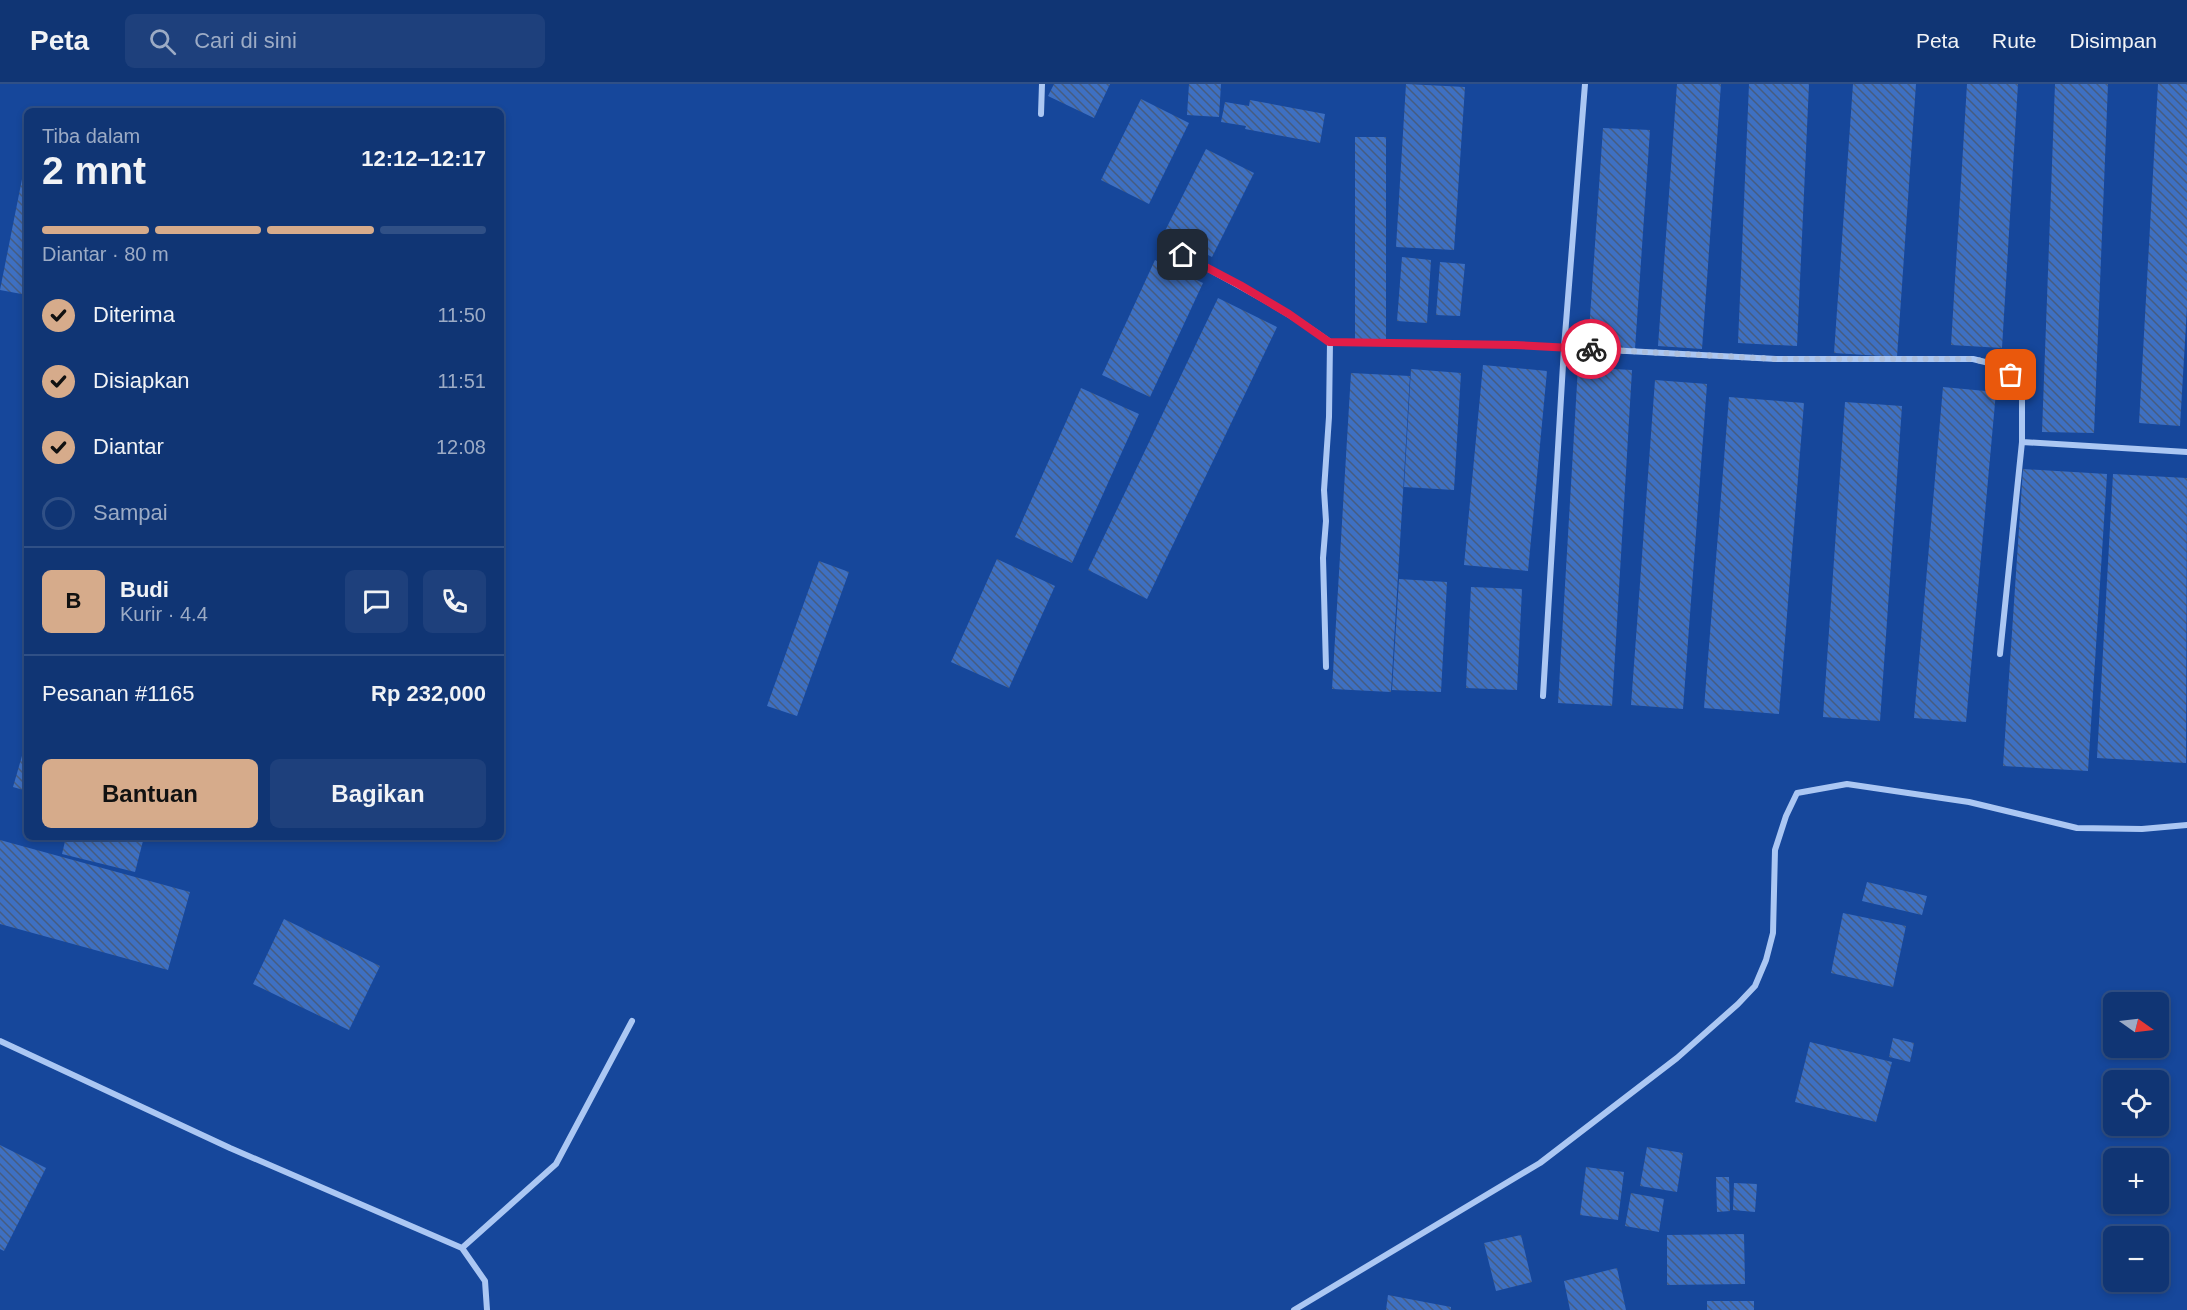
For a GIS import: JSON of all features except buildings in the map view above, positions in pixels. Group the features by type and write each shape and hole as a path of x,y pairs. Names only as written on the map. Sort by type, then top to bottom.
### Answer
{"street":[{"path":"1041,114 1042,84"},
{"path":"1543,696 1564,348 1585,84"},
{"path":"1183,255 1289,314 1329,342 1564,348 1776,359 1973,359 1993,364 2011,375 2022,390 2022,442 2000,654"},
{"path":"1326,667 1324,490 1329,417 1329,342"},
{"path":"2022,442 2187,452"},
{"path":"1294,1310 1540,1163 1677,1058 1750,992 1766,960 1773,933 1775,850 1786,816 1797,793 1847,784 1969,802 2077,828 2142,829 2187,825"},
{"path":"462,1248 556,1164 633,1021"},
{"path":"0,1041 230,1148 462,1248 485,1281 488,1310"}],"way so far":[{"path":"1591,349 1776,359 1973,359 1993,364 2011,375"}],"route":[{"path":"1183,255 1289,314 1329,342 1515,345 1591,349"}]}
